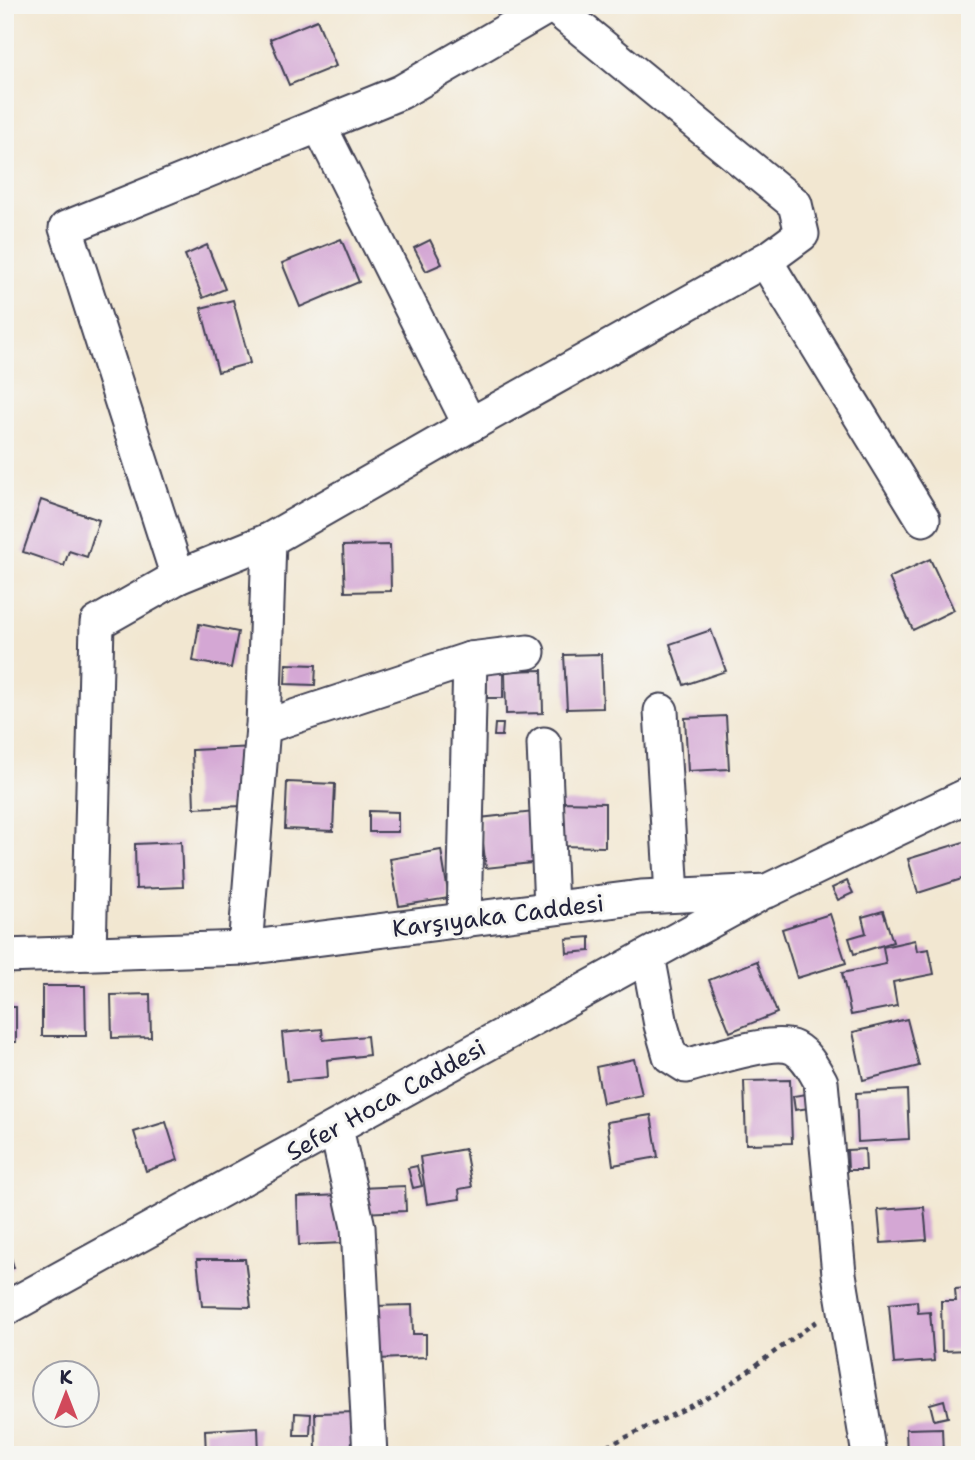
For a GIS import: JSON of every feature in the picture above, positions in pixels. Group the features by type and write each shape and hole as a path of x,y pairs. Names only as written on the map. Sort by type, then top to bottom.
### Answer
{"street":[{"path":"89,953 97,623 178,577 270,540 765,260 802,234 795,204 551,5 401,92 66,228 178,577"},
{"path":"319,125 470,425"},
{"path":"765,260 923,519"},
{"path":"245,948 263,727 270,540"},
{"path":"263,727 470,659 528,652"},
{"path":"464,921 470,659"},
{"path":"662,711 672,895"},
{"path":"544,744 551,907"},
{"name":"Karşıyaka Caddesi","path":"5,956 245,948 464,921 551,907 672,895 766,891 970,794"},
{"name":"Sefer Hoca Caddesi","path":"5,1309 766,891"},
{"path":"648,956 661,1025 670,1056 686,1066 771,1044 793,1047 807,1058 821,1082 843,1303 869,1455"},
{"path":"336,1128 358,1227 370,1455"}],"path":[{"path":"589,1455 716,1394 843,1303"}],"building":[{"path":"317,20 336,66 289,85 270,39"},
{"path":"341,239 359,282 300,307 282,263"},
{"path":"430,240 442,264 426,271 414,248"},
{"path":"207,245 225,289 203,298 185,255"},
{"path":"233,300 250,363 218,372 201,308"},
{"path":"41,500 99,520 87,557 69,551 64,566 23,552"},
{"path":"390,545 391,591 345,592 343,546"},
{"path":"930,559 954,610 913,630 889,578"},
{"path":"199,624 238,632 231,668 193,661"},
{"path":"711,630 726,671 684,685 670,644"},
{"path":"601,654 603,708 567,709 564,655"},
{"path":"286,664 316,665 315,685 285,684"},
{"path":"542,670 543,713 506,714 505,671"},
{"path":"486,671 503,671 503,698 487,698"},
{"path":"726,716 729,769 688,771 685,718"},
{"path":"495,724 503,724 502,736 494,736"},
{"path":"255,747 257,776 242,777 243,806 194,808 192,750"},
{"path":"287,782 335,784 333,831 285,829"},
{"path":"560,802 605,803 605,847 559,846"},
{"path":"369,811 398,812 398,832 369,832"},
{"path":"534,812 540,862 486,868 480,818"},
{"path":"970,840 970,891 965,878 918,893 908,859"},
{"path":"181,842 183,887 136,889 135,844"},
{"path":"441,850 449,898 399,906 390,859"},
{"path":"847,881 853,893 838,900 832,888"},
{"path":"883,911 893,942 854,954 849,938 866,933 862,917"},
{"path":"830,914 846,963 797,978 782,929"},
{"path":"590,937 590,951 567,953 566,939"},
{"path":"915,940 917,951 929,949 934,974 893,982 897,1006 851,1015 842,973 886,964 883,947"},
{"path":"757,961 777,1013 730,1032 709,980"},
{"path":"42,986 85,986 86,1036 42,1036"},
{"path":"150,994 151,1037 112,1038 111,995"},
{"path":"5,1007 16,1007 16,1042 5,1042"},
{"path":"907,1019 919,1066 863,1080 853,1032"},
{"path":"322,1029 323,1040 367,1036 369,1055 327,1060 328,1077 287,1081 282,1033"},
{"path":"634,1059 642,1095 603,1103 596,1067"},
{"path":"790,1080 792,1143 746,1144 744,1081"},
{"path":"907,1090 909,1139 858,1142 856,1093"},
{"path":"814,1093 816,1107 795,1110 793,1096"},
{"path":"651,1115 658,1157 613,1165 607,1122"},
{"path":"166,1122 178,1160 146,1171 134,1132"},
{"path":"465,1149 472,1187 459,1189 460,1199 427,1204 420,1157"},
{"path":"865,1149 866,1170 848,1170 847,1150"},
{"path":"417,1166 422,1186 413,1188 408,1168"},
{"path":"405,1186 406,1211 361,1213 360,1188"},
{"path":"341,1195 343,1243 299,1245 297,1197"},
{"path":"924,1207 927,1240 881,1243 878,1210"},
{"path":"5,1236 14,1268 5,1270"},
{"path":"197,1259 245,1259 251,1307 202,1306"},
{"path":"970,1288 970,1350 942,1351 941,1301 956,1301 955,1289"},
{"path":"917,1301 918,1313 930,1312 934,1361 894,1364 889,1304"},
{"path":"412,1305 413,1334 426,1334 426,1357 377,1359 375,1306"},
{"path":"944,1400 948,1417 934,1420 930,1404"},
{"path":"360,1412 361,1450 316,1451 315,1413"},
{"path":"295,1413 311,1414 310,1435 294,1435"},
{"path":"258,1427 259,1455 206,1455 205,1430"},
{"path":"942,1428 943,1455 907,1455 906,1429"}]}
